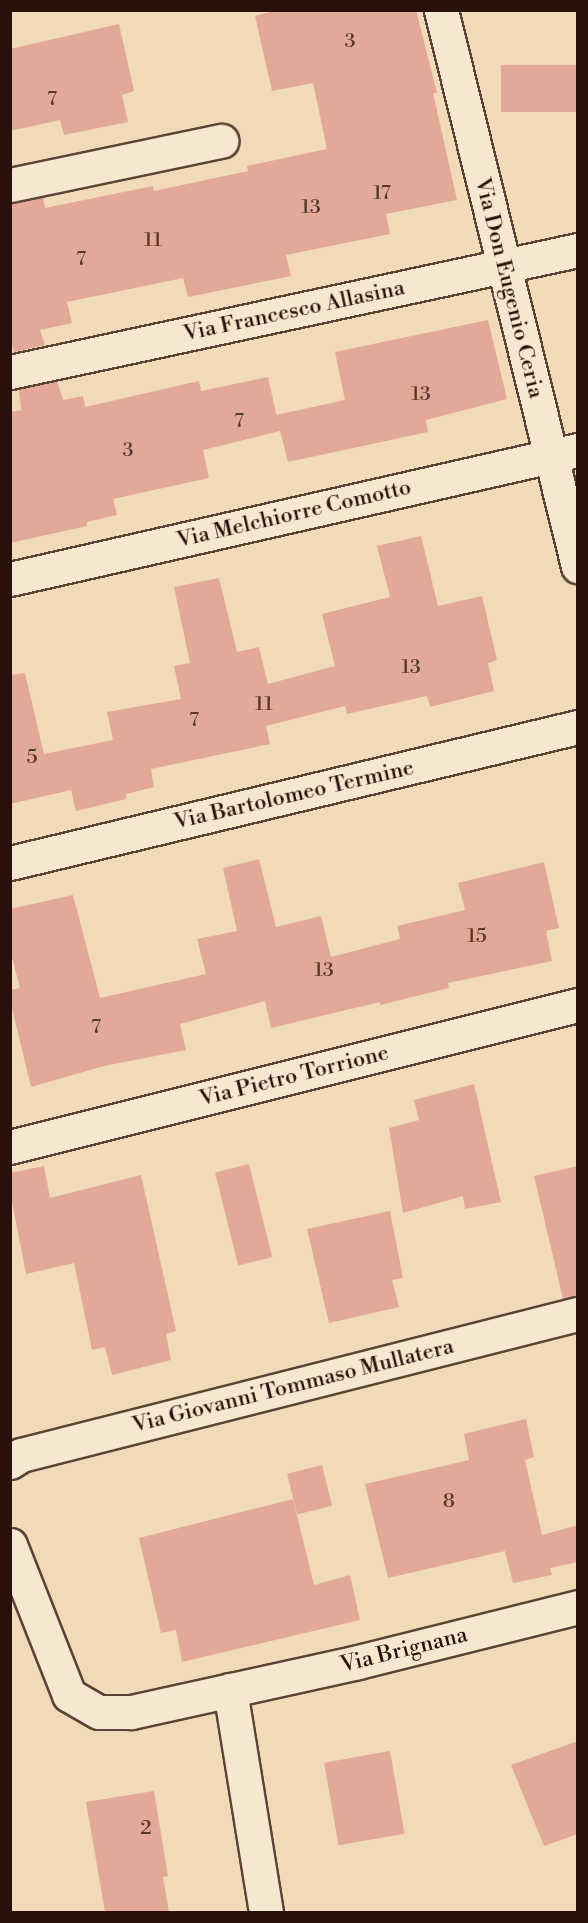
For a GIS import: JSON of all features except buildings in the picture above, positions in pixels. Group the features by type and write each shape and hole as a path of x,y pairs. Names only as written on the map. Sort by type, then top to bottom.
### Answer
{"street":[{"name":"Via Don Eugenio Ceria","path":"441,10 502,266 564,453 578,566"},
{"path":"10,185 221,141"},
{"name":"Via Francesco Allasina","path":"10,372 578,250"},
{"name":"Via Melchiorre Comotto","path":"10,579 564,453"},
{"name":"Via Bartolomeo Termine","path":"10,863 578,728"},
{"name":"Via Pietro Torrione","path":"10,1147 578,1005"},
{"name":"Via Giovanni Tommaso Mullatera","path":"10,1462 21,1455 578,1314"},
{"name":"Via Brignana","path":"10,1545 69,1695 99,1712 131,1712 358,1662 578,1607"},
{"path":"230,1690 267,1912"}]}
